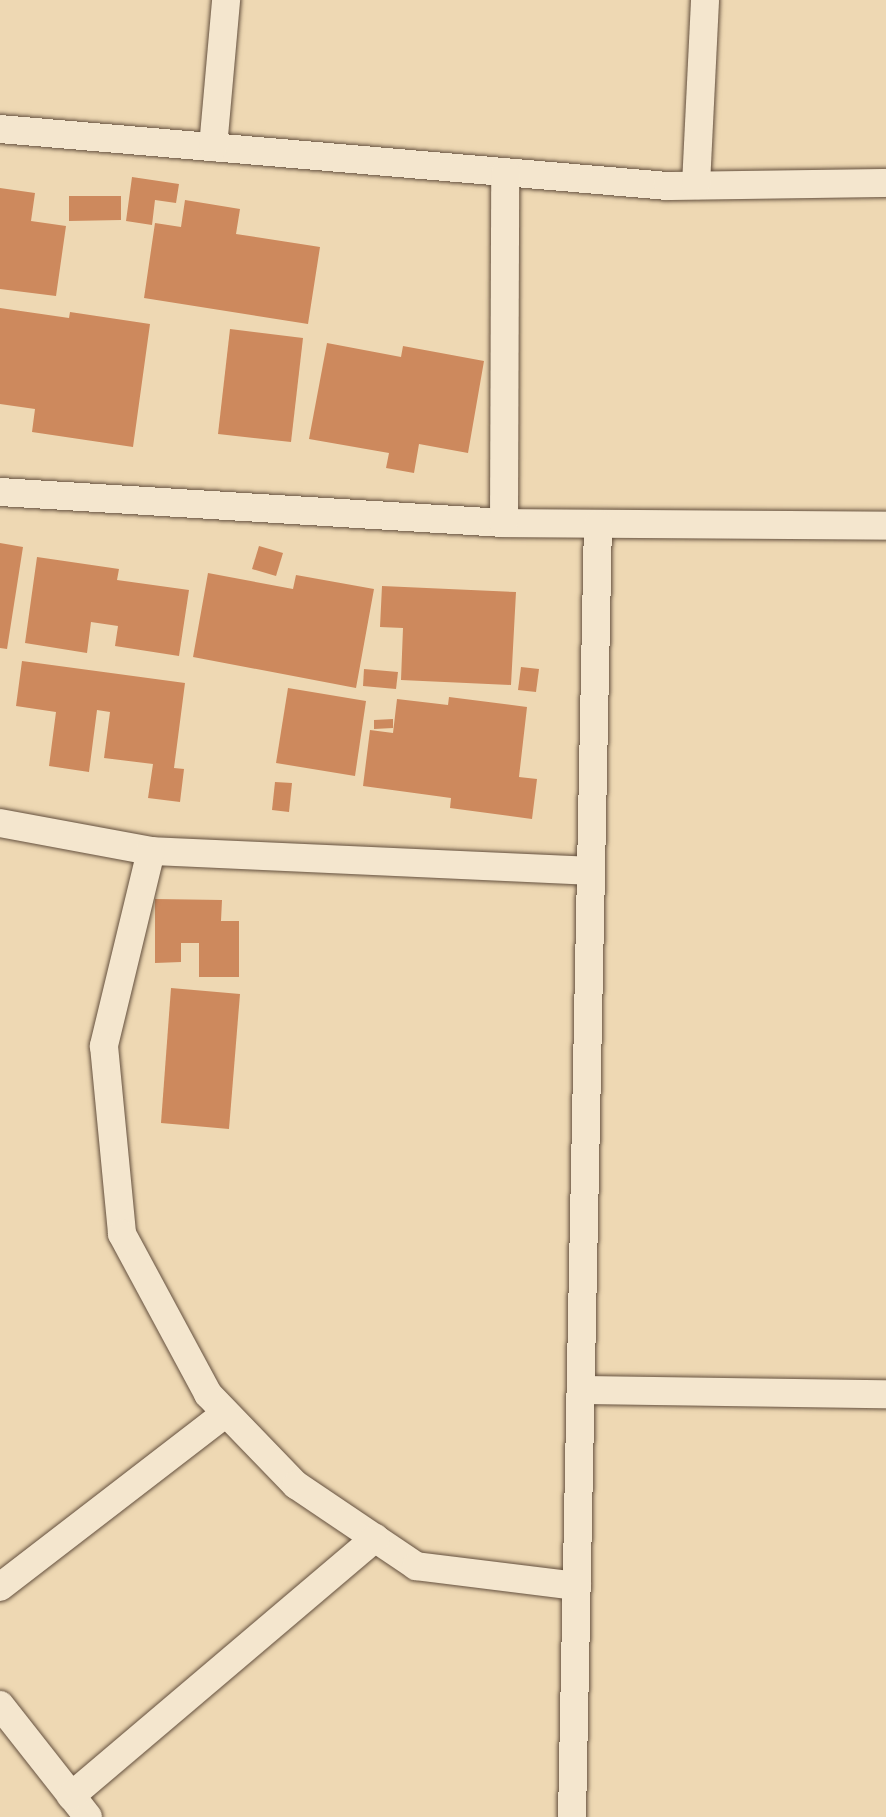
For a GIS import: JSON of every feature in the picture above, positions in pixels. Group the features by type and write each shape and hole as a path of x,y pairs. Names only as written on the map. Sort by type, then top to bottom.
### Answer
{"street":[{"path":"213,147 226,0"},
{"path":"696,185 705,0"},
{"path":"0,129 505,172 696,185 886,183"},
{"path":"504,523 505,172"},
{"path":"0,492 504,523 886,526"},
{"path":"572,1817 598,524"},
{"path":"0,824 151,851 591,871"},
{"path":"151,851 104,1046 122,1234 208,1394 296,1485 416,1566 577,1586"},
{"path":"581,1390 886,1394"},
{"path":"0,1587 226,1413"},
{"path":"0,1705 80,1806 375,1538"}],"building":[{"path":"132,177 179,184 176,203 155,200 152,225 126,221"},
{"path":"0,188 35,193 31,221 66,226 56,296 0,289"},
{"path":"69,196 121,196 121,220 69,221"},
{"path":"185,200 240,209 236,234 320,247 308,324 144,298 155,223 181,227"},
{"path":"0,308 69,318 70,312 150,324 133,447 32,432 35,409 0,404"},
{"path":"230,329 303,338 291,442 218,434"},
{"path":"327,343 401,357 403,346 484,361 468,453 419,444 414,473 386,468 389,453 309,439"},
{"path":"0,543 23,547 7,649 0,648"},
{"path":"259,546 283,553 276,576 252,569"},
{"path":"37,557 119,569 117,580 189,590 179,656 115,646 118,626 91,622 87,653 25,643"},
{"path":"208,573 293,589 296,575 374,589 356,688 193,657"},
{"path":"382,586 516,592 511,685 401,680 403,628 380,627"},
{"path":"22,661 185,683 174,768 184,769 180,802 148,798 153,764 104,758 110,712 97,710 89,772 49,766 56,712 16,706"},
{"path":"521,667 539,669 536,692 518,690"},
{"path":"364,669 398,672 396,689 363,686"},
{"path":"288,688 366,701 355,776 276,763"},
{"path":"449,697 527,707 519,777 537,779 532,819 450,808 451,798 363,786 370,730 393,733 397,699 448,705"},
{"path":"393,719 393,728 374,729 374,720"},
{"path":"275,782 292,783 289,812 272,810"},
{"path":"155,899 222,900 221,921 239,921 239,977 199,977 199,943 181,943 181,962 155,963"},
{"path":"171,988 240,994 229,1129 161,1123"}]}
